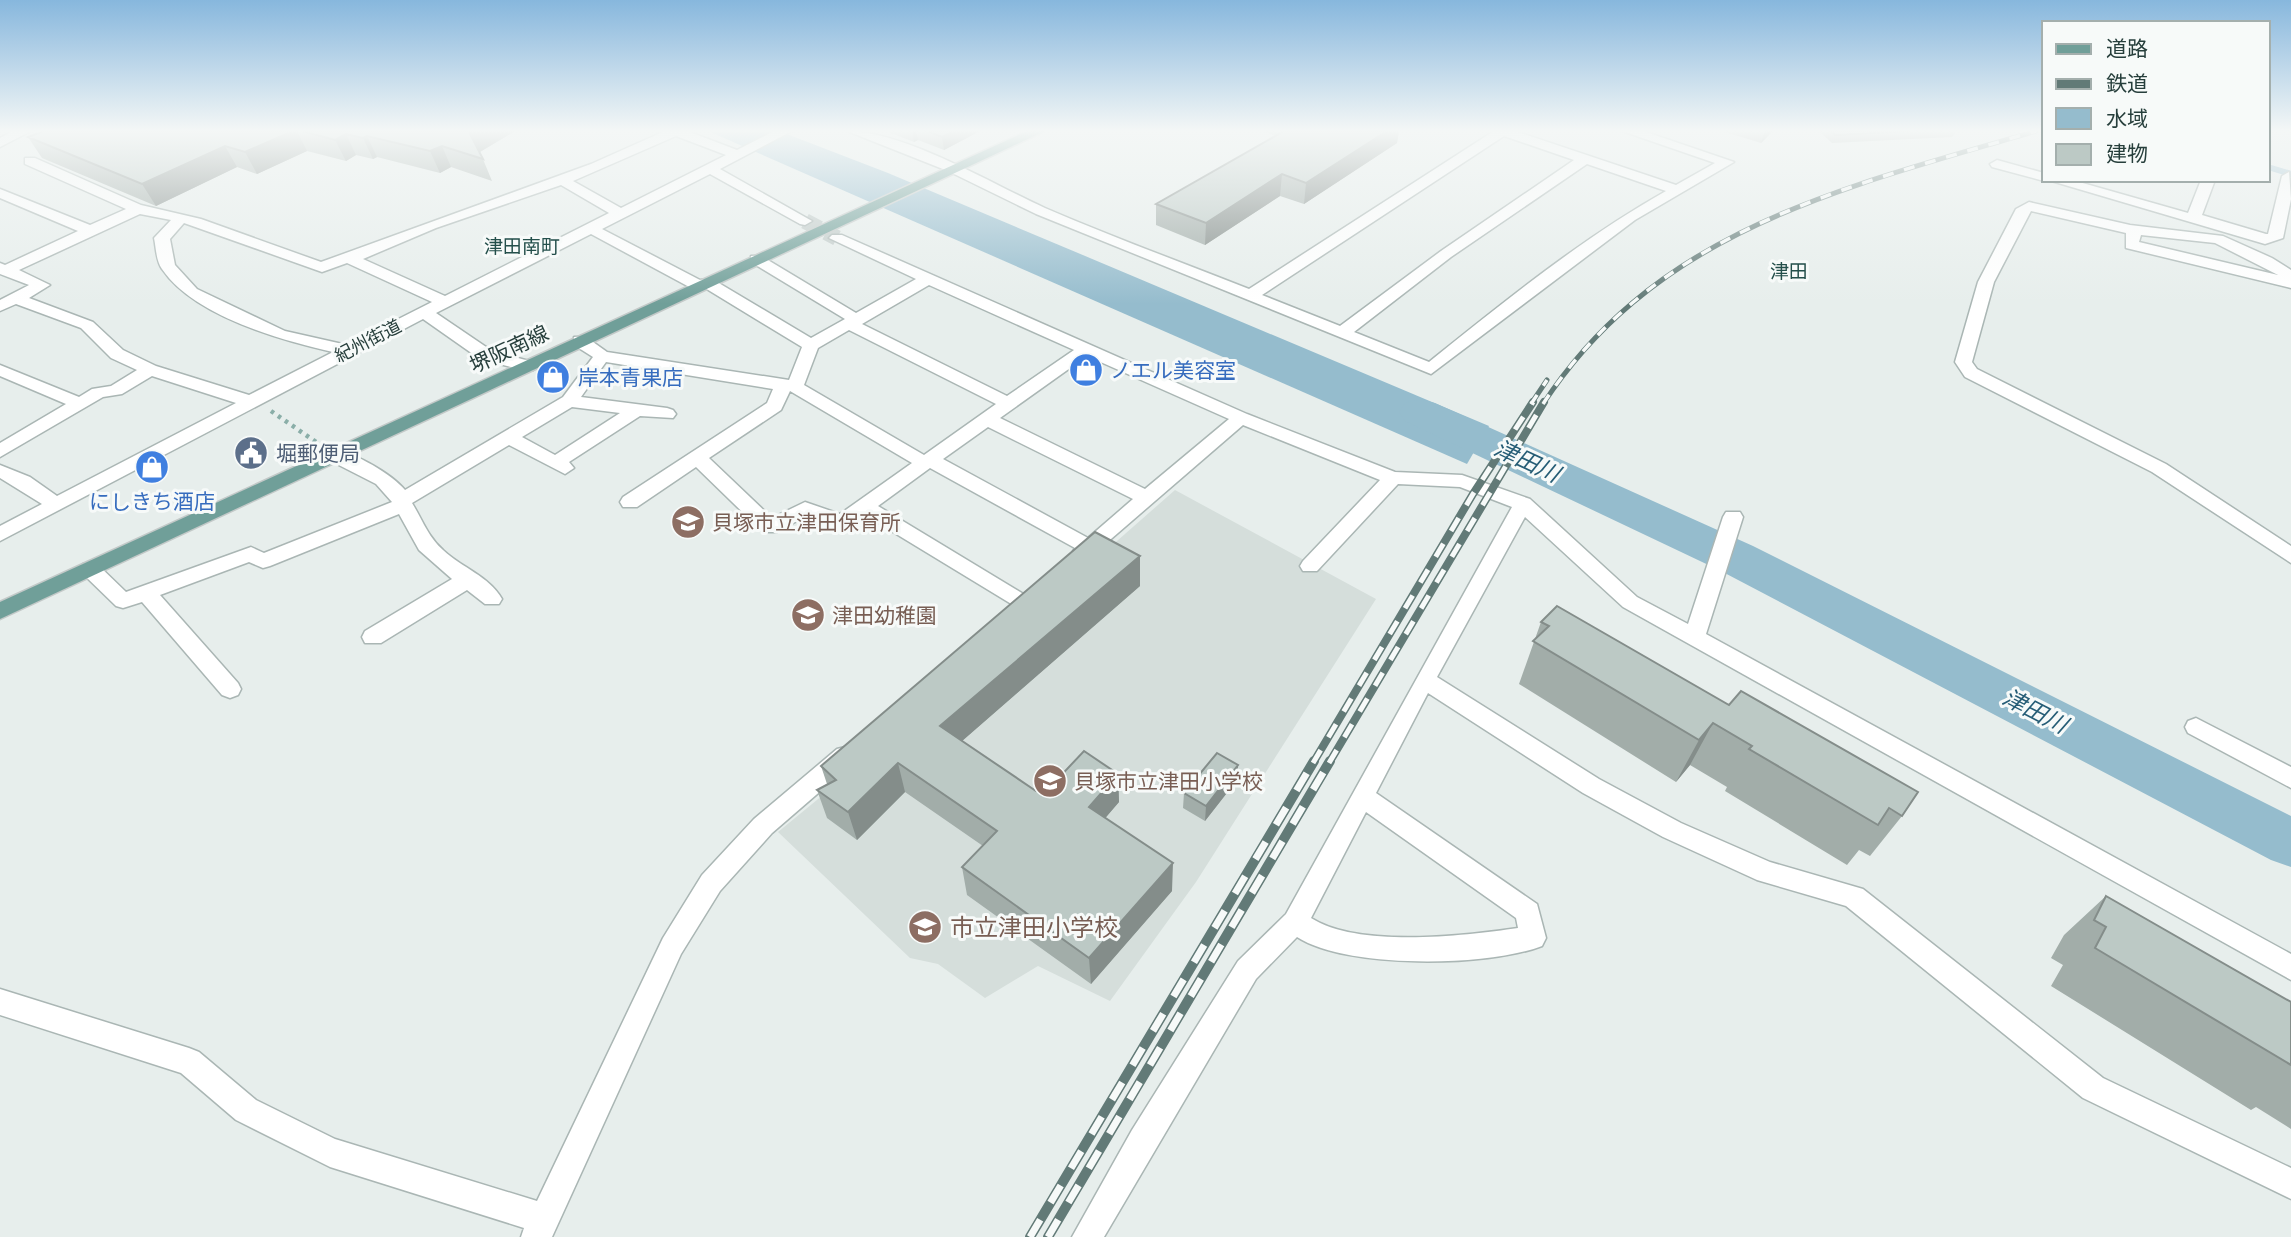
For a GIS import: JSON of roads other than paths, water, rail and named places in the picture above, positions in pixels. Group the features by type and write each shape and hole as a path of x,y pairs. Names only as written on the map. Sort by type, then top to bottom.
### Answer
{"main road":[{"name":"堺阪南線","path":"0,611 907,189"}],"street":[{"path":"92,189 138,209 153,210 196,222 322,267 341,258 350,259 446,302"},
{"path":"350,259 433,223 540,189"},
{"path":"575,189 591,200 622,214"},
{"name":"紀州街道","path":"0,534 349,350 674,189"},
{"path":"747,189 805,220"},
{"path":"995,189 1041,211 1432,369 1564,264 1630,217 1678,190"},
{"path":"1251,295 1410,189"},
{"path":"1342,332 1447,254 1542,189"},
{"path":"1674,189 1678,190"},
{"path":"2087,189 2266,239 2275,238 2284,189"},
{"path":"2194,218 2205,189"},
{"path":"0,193 91,231"},
{"path":"2291,277 2267,261 2218,239 2134,230 2029,206 2023,209 1986,275 1971,317 1963,362 1972,373 2159,468 2291,556"},
{"path":"3,269 138,209"},
{"path":"180,219 162,238 162,249 167,266 191,292 280,335 349,350"},
{"path":"592,229 703,284 811,345"},
{"path":"2134,230 2131,245 2291,283"},
{"path":"837,238 1241,418 1393,478 1462,481 1523,504 1630,602 2291,968"},
{"path":"756,259 854,322 1009,404"},
{"path":"3,269 42,285 8,302"},
{"path":"630,502 775,406 811,345 930,278"},
{"path":"8,302 87,325 117,354 149,370 252,402"},
{"path":"425,313 486,355 527,366"},
{"path":"580,341 602,356 789,385 1089,547"},
{"path":"697,457 770,527 805,508 842,522 1087,348"},
{"path":"90,569 123,601 148,595 251,554 263,561 402,503 569,401 602,356"},
{"path":"0,369 80,404"},
{"path":"0,451 98,393 116,390 149,370"},
{"path":"569,401 667,414"},
{"path":"508,437 562,467 637,410"},
{"path":"1061,571 1241,418"},
{"path":"987,419 1147,498"},
{"path":"334,455 378,475 395,490 419,536 433,554 470,578 492,599"},
{"path":"0,471 23,481 57,505"},
{"path":"1310,566 1393,478"},
{"path":"1087,1237 1247,970 1295,922 1424,680 1523,504"},
{"path":"864,506 1023,603"},
{"path":"1694,637 1733,517"},
{"path":"373,637 470,578"},
{"path":"1002,621 1042,587"},
{"path":"148,595 230,688"},
{"path":"1424,680 1591,786 1672,830 1766,872 1854,897 2093,1088 2291,1184"},
{"path":"2196,727 2291,778"},
{"path":"0,1002 189,1062 246,1110 330,1152 541,1228 672,946 711,883 764,827 867,737"},
{"path":"1295,922 1320,938 1362,946 1456,949 1533,938 1528,912 1362,796"}],"water":[{"path":"840,189 925,189 1489,426 1467,464"}],"waterway":[{"name":"津田川","path":"1420,412 1736,558 2291,843"}],"tunnel":[{"path":"805,221 837,238"}],"railway":[{"path":"1543,404 1589,344 1642,295 1700,255 1762,222 1849,189"},
{"path":"1531,404 1547,380"},
{"path":"1313,763 1473,494 1533,402"},
{"path":"1329,763 1544,402"},
{"path":"1030,1237 1314,761"},
{"path":"1048,1237 1330,761"}],"place":[{"name":"ノエル美容室","path":"1086,370"},
{"name":"岸本青果店","path":"553,377"},
{"name":"堀郵便局","path":"251,453"},
{"name":"にしきち酒店","path":"152,467"},
{"name":"貝塚市立津田保育所","path":"688,522"},
{"name":"津田幼稚園","path":"808,615"},
{"name":"貝塚市立津田小学校","path":"1050,781"},
{"name":"市立津田小学校","path":"925,927"}],"district":[{"name":"津田南町","path":"522,246"},
{"name":"津田","path":"1789,271"}]}
